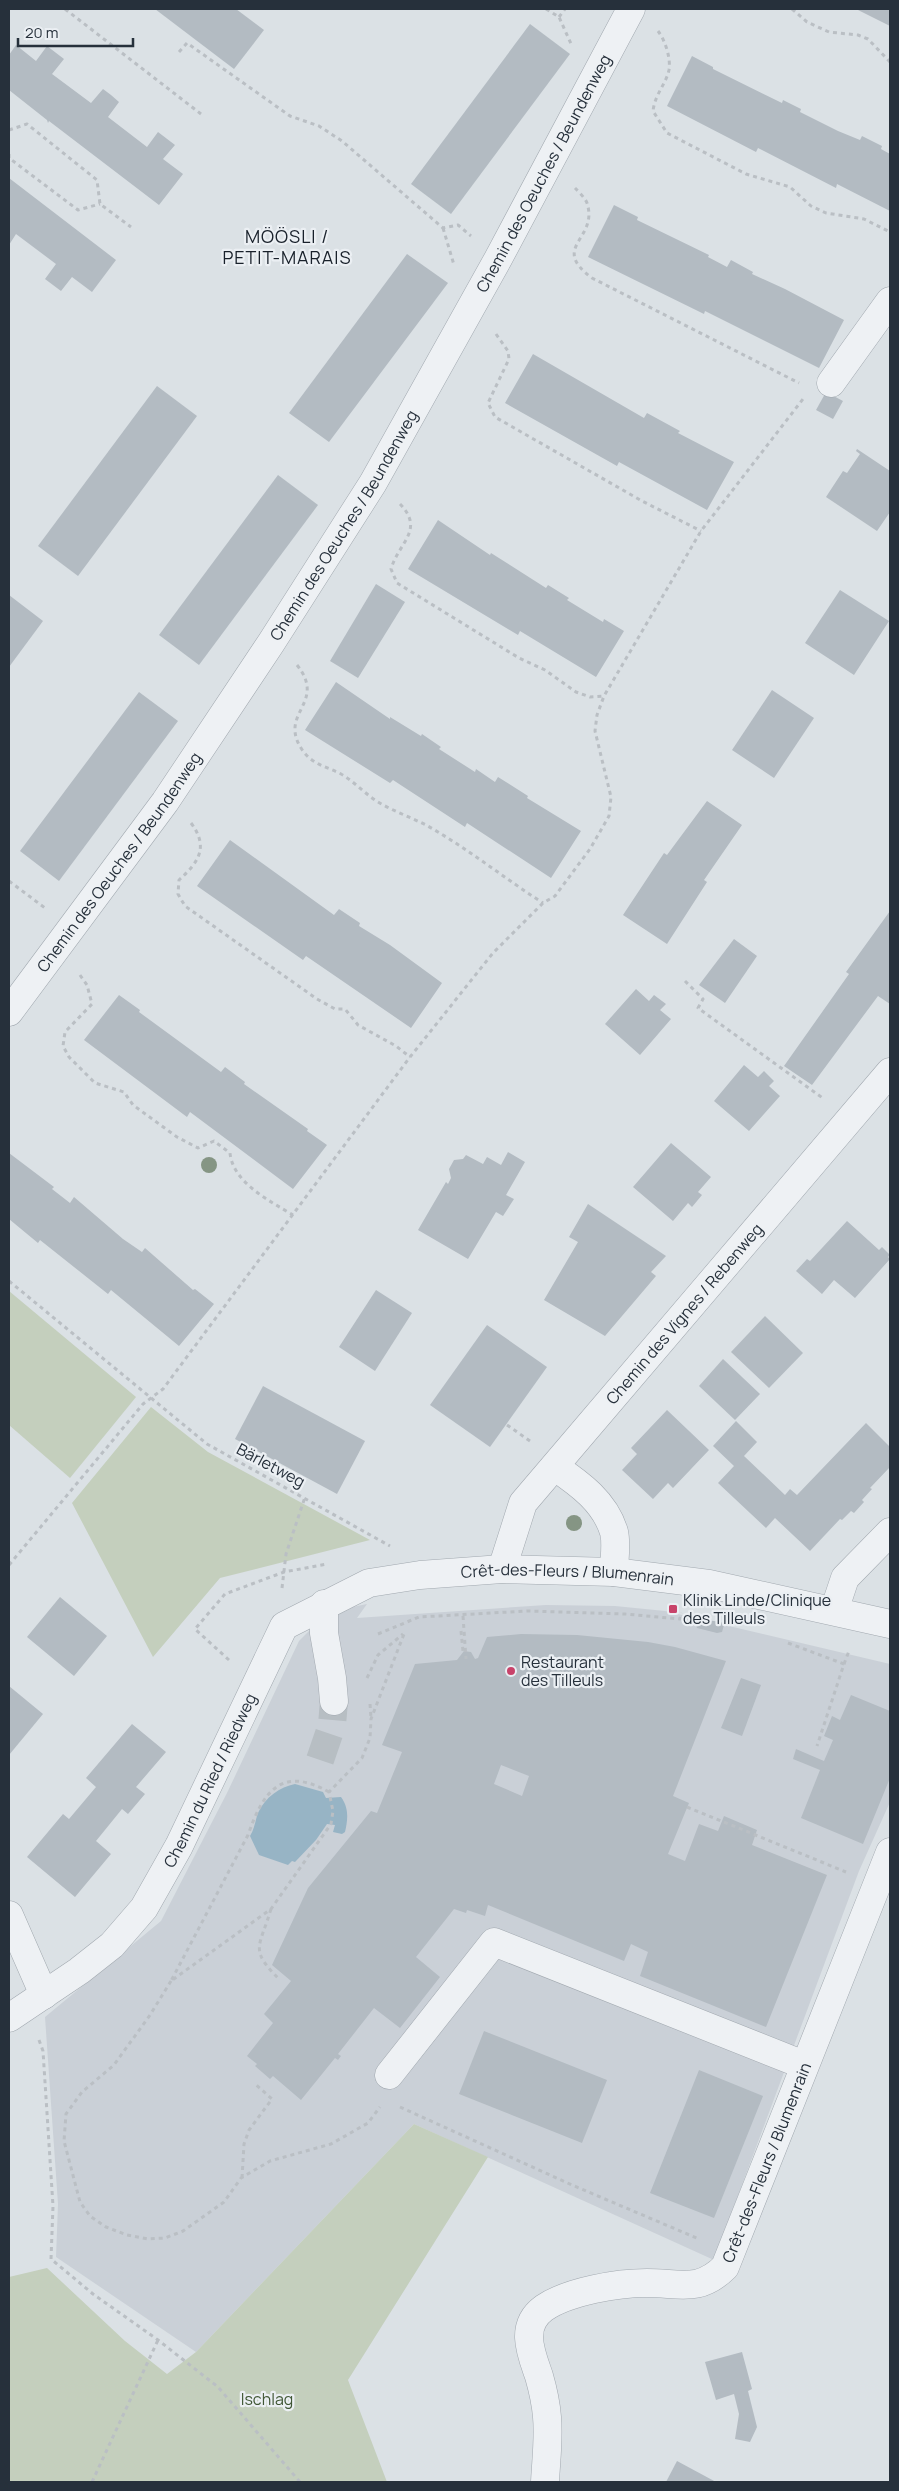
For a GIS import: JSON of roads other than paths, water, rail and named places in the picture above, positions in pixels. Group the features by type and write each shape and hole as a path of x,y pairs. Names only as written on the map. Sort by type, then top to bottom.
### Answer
{"street":[{"name":"Chemin des Oeuches / Beundenweg","path":"9,1012 165,802 271,643 373,483 498,259 631,9"},
{"path":"831,384 890,301"},
{"name":"Chemin des Vignes / Rebenweg","path":"502,1570 523,1503 890,1072"},
{"path":"555,1467 583,1487 605,1510 614,1534 614,1572"},
{"path":"834,1611 845,1578 890,1532"},
{"name":"Crêt-des-Fleurs / Blumenrain","path":"324,1604 369,1583 420,1575 502,1570 614,1572 709,1584 890,1624"},
{"path":"324,1604 324,1633 334,1701"},
{"name":"Chemin du Ried / Riedweg","path":"26,2007 112,1945 144,1908 179,1846 284,1626 324,1604"},
{"name":"Crêt-des-Fleurs / Blumenrain","path":"544,2482 548,2419 544,2394 532,2360 528,2335 530,2323 544,2308 572,2294 646,2283 697,2285 715,2277 725,2267 890,1852"},
{"path":"9,1915 26,2007"},
{"path":"388,2087 494,1942 804,2065"}],"water":[{"path":"295,1784 323,1792 326,1798 341,1797 347,1809 347,1818 345,1832 342,1834 333,1832 335,1825 327,1824 316,1840 295,1862 292,1861 288,1865 259,1855 250,1836 258,1813 265,1802 279,1790"}],"tunnel":[{"path":"320,1760 332,1725 334,1701"}],"place":[{"name":"Klinik Linde/Clinique des Tilleuls","path":"673,1609"},
{"name":"Restaurant des Tilleuls","path":"511,1671"}],"district":[{"name":"MÖÖSLI / PETIT-MARAIS","path":"287,246"}],"park label":[{"name":"Ischlag","path":"267,2399"}]}
